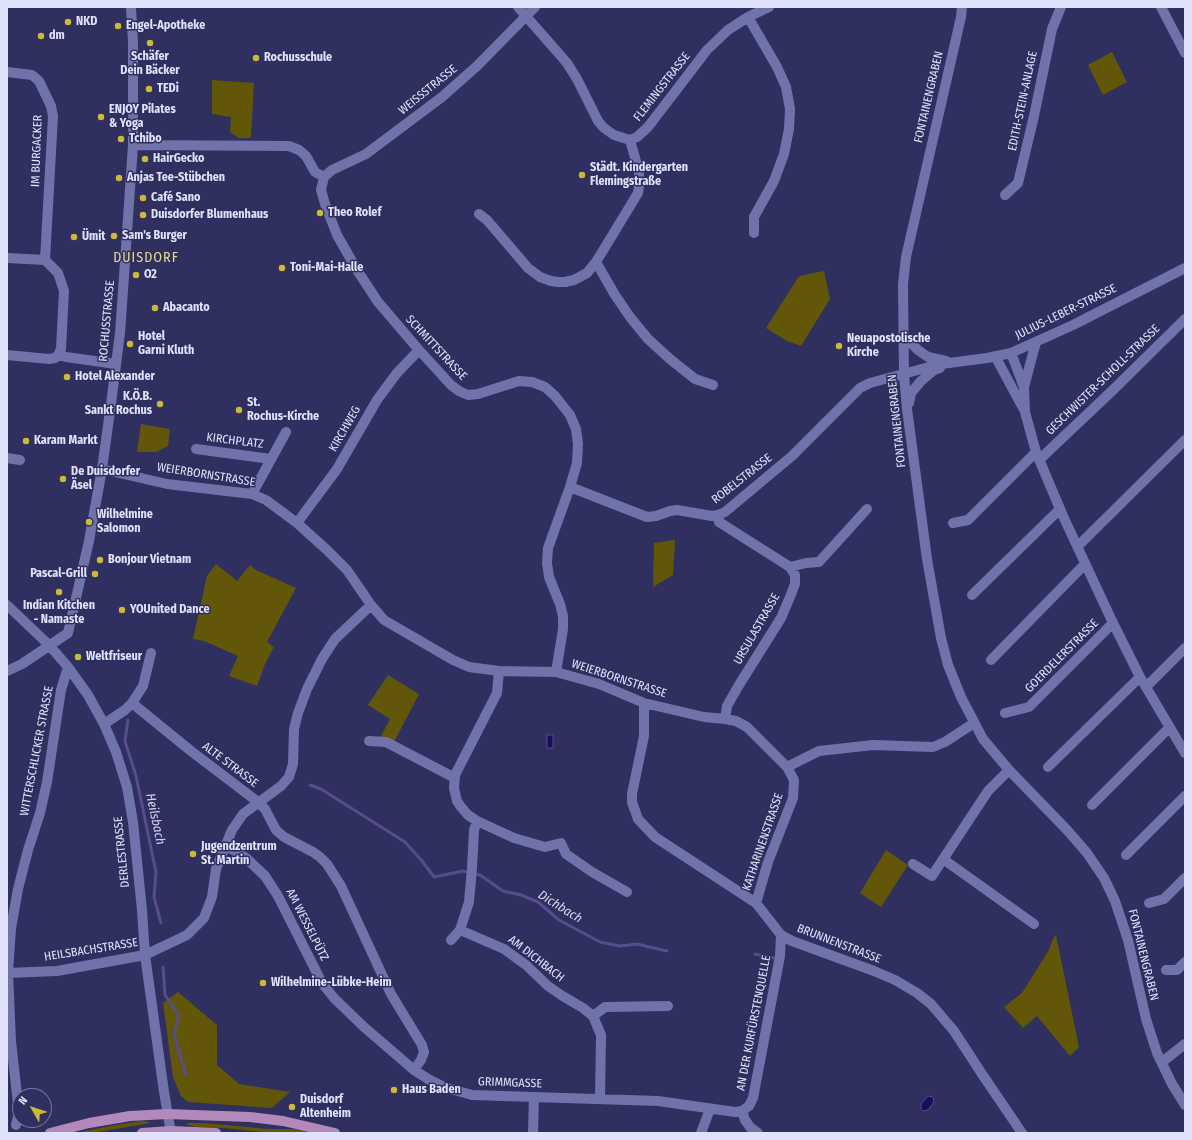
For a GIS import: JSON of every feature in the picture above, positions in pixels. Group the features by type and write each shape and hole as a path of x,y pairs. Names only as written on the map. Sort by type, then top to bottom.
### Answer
{"main road":[{"path":"50,1133 89,1123 130,1116 167,1114 250,1117 283,1121 335,1133"},
{"path":"142,1133 216,1133"}],"street":[{"path":"479,214 487,220 528,268 546,280 565,282 574,280 587,273 596,262 638,193 640,172 630,140 614,135 604,128 598,121 578,79 518,7"},
{"name":"WEISSSTRASSE","path":"324,177 332,170 366,154 442,97 477,66 535,7"},
{"name":"FLEMINGSTRASSE","path":"630,140 637,138 648,127 707,50 728,30 748,17 769,7"},
{"name":"FONTAINENGRABEN","path":"962,7 961,17 906,257 904,284 903,335 907,409 927,559 941,638 948,665 961,697 983,739 1009,770 1087,853 1104,878 1115,901 1124,926 1146,1019 1157,1053 1172,1084 1185,1105"},
{"name":"EDITH-STEIN-ANLAGE","path":"1005,195 1018,184 1052,29 1061,7"},
{"path":"1160,7 1185,53"},
{"name":"ROCHUSSTRASSE","path":"7,671 22,664 68,632 89,541 102,469 116,364 125,270 134,145 132,12"},
{"path":"748,17 777,67 786,87 790,109 789,129 784,154 774,181 754,217 754,233"},
{"name":"IM BURGACKER","path":"7,72 32,75 39,81 51,106 53,116 45,260"},
{"path":"134,145 289,146 303,153 315,172 324,177"},
{"name":"SCHMITTSTRASSE","path":"324,177 321,190 325,204 337,235 357,270 378,302 451,385 458,391 468,395 478,394 520,381 532,382 544,387 555,396 570,415 576,429 578,444 577,463 548,548 547,563 549,578 560,604 563,616 563,628 556,672"},
{"path":"7,258 45,260 58,273 64,291 61,349 58,355 55,358 49,359 7,355"},
{"path":"596,262 615,295 630,317 648,339 695,379 713,385"},
{"name":"JULIUS-LEBER-STRASSE","path":"904,375 929,367 1011,353 1073,325 1185,268"},
{"name":"GESCHWISTER-SCHOLL-STRASSE","path":"1038,456 1114,389 1185,319"},
{"name":"JULIUS-LEBER-STRASSE","path":"903,335 928,358 954,363"},
{"name":"GOERDELERSTRASSE","path":"1025,412 1024,387 1036,342"},
{"name":"KIRCHWEG","path":"296,523 337,469 377,400 397,373 419,350"},
{"name":"GOERDELERSTRASSE","path":"1011,353 1024,387"},
{"path":"58,355 116,364"},
{"name":"GOERDELERSTRASSE","path":"995,356 1025,412 1038,456 1060,509 1113,623 1140,677 1185,753"},
{"name":"JULIUS-LEBER-STRASSE","path":"907,409 912,393 921,381 934,370 954,363"},
{"path":"904,375 921,381"},
{"name":"ROBELSTRASSE","path":"570,487 647,517 677,510 712,516 718,515 725,512 792,456 860,388 870,383 904,375"},
{"name":"KIRCHPLATZ","path":"252,494 286,432"},
{"path":"1078,546 1185,440"},
{"name":"KIRCHPLATZ","path":"196,449 271,459"},
{"path":"953,523 968,520 1038,456"},
{"path":"7,458 20,460"},
{"name":"WEIERBORNSTRASSE","path":"102,469 167,484 252,494 266,500 328,550 347,570 371,605 384,620 453,660 469,667 499,671 556,672 599,684 644,703 704,717 736,721 747,727 787,767"},
{"path":"718,515 719,522 790,567 806,563 819,562 867,509"},
{"path":"972,595 1060,509"},
{"path":"991,660 1085,564"},
{"name":"URSULASTRASSE","path":"725,719 727,706 738,685 781,618 790,597 795,584 795,575 790,567"},
{"name":"DERLESTRASSE","path":"7,605 49,645 68,667 88,695 104,724 116,752 127,787 133,822 145,955 167,1114 171,1132"},
{"name":"ALTE STRASSE","path":"132,703 191,751 258,802 282,786 289,777 293,764 294,729 298,713 307,689 322,659 335,639 371,605"},
{"name":"GOERDELERSTRASSE","path":"1005,713 1029,707 1113,623"},
{"path":"1146,687 1185,648"},
{"path":"104,724 125,710 132,703 143,686 151,653"},
{"name":"WITTERSCHLICKER STRASSE","path":"16,1088 10,1041 8,973 11,928 18,889 28,850 40,813 47,782 61,690 68,667"},
{"path":"499,671 497,693 455,778 454,788 457,801 468,815 477,821 514,838 545,847 561,843 566,854 592,872 627,892"},
{"path":"1048,767 1140,677"},
{"name":"BRUNNENSTRASSE","path":"644,703 644,736 632,794 632,802 638,819 655,837 756,904 781,935 792,941 881,974 895,980 917,993 930,1004 954,1031 1022,1133"},
{"path":"787,767 819,751 873,745 933,747 945,742 974,723"},
{"path":"1092,805 1169,728"},
{"path":"369,741 386,742 455,778"},
{"name":"KATHARINENSTRASSE","path":"756,904 768,862 793,798 794,780 787,767"},
{"path":"913,864 932,876 988,791 1009,770"},
{"path":"1126,855 1185,796"},
{"path":"258,802 265,809 276,830 284,837 320,857 327,864 341,886 391,994 422,1045 424,1052 421,1060 414,1070"},
{"name":"HEILSBACHSTRASSE","path":"8,973 56,971 145,955 187,934 204,918 212,897 216,869 232,830 243,814 258,802"},
{"path":"451,940 460,930 468,902 474,830 477,821"},
{"name":"AM WESSELPÜTZ","path":"225,846 246,858 265,876 278,896 322,983 334,998 364,1027 414,1070"},
{"path":"943,859 1034,924"},
{"path":"1150,903 1164,899 1185,878"},
{"name":"AM DICHBACH","path":"460,930 504,949 526,965 548,986 593,1016"},
{"name":"AN DER KURFÜRSTENQUELLE","path":"742,1111 749,1106 753,1098 780,956 781,935"},
{"path":"1166,970 1177,970 1185,962"},
{"path":"600,1099 601,1035 593,1016 605,1007 668,1006"},
{"path":"1162,1062 1185,1044"},
{"name":"GRIMMGASSE","path":"414,1070 444,1087 472,1095 658,1101 734,1112 742,1111"},
{"path":"533,1133 534,1097"},
{"path":"701,1133 710,1109"},
{"path":"742,1111 745,1120 757,1133"}],"shaded area":[{"path":"1112,52 1127,82 1103,95 1088,65"},
{"path":"212,80 254,83 251,138 239,138 230,132 231,117 212,114"},
{"path":"824,271 830,299 801,346 787,341 766,328 799,276"},
{"path":"141,424 170,429 168,446 156,452 137,452"},
{"path":"675,540 673,575 653,587 654,543"},
{"path":"216,564 237,581 250,565 256,570 296,588 267,642 274,647 265,664 257,686 229,676 238,656 204,641 193,639 207,576"},
{"path":"388,675 419,694 394,742 381,736 390,719 368,705"},
{"path":"547,735 553,735 553,748 547,748"},
{"path":"886,850 908,865 881,907 860,893"},
{"path":"1056,935 1079,1047 1070,1056 1037,1016 1023,1028 1004,1007 1022,993 1049,950"},
{"path":"178,992 217,1025 217,1065 239,1084 290,1092 272,1108 188,1102 181,1096 173,1077 163,1003"},
{"path":"928,1096 933,1097 934,1102 928,1110 923,1111 921,1109 921,1104"},
{"path":"143,1121 151,1123 91,1133 75,1133 121,1124"},
{"path":"187,1123 205,1123 268,1129 294,1129 314,1133 271,1133 224,1128 196,1127 188,1125"}],"waterway":[{"name":"Heilsbach","path":"128,720 125,741 136,776 156,872 154,897 161,923"},
{"name":"Dichbach","path":"310,785 321,789 405,842 434,877 463,871 480,875 503,891 521,895 538,902 559,920 600,942 620,946 637,944 667,951"},
{"name":"Dichbach","path":"755,954 774,958"},
{"name":"Heilsbach","path":"163,967 165,995 179,1015 174,1034 186,1075"}],"place":[{"name":"NKD","path":"68,22"},
{"name":"Engel-Apotheke","path":"118,26"},
{"name":"dm","path":"41,36"},
{"name":"Schäfer Dein Bäcker","path":"150,43"},
{"name":"Rochusschule","path":"256,58"},
{"name":"TEDi","path":"149,89"},
{"name":"ENJOY Pilates & Yoga","path":"101,117"},
{"name":"Tchibo","path":"121,139"},
{"name":"HairGecko","path":"145,159"},
{"name":"Städt. Kindergarten Flemingstraße","path":"582,175"},
{"name":"Anjas Tee-Stübchen","path":"119,178"},
{"name":"Café Sano","path":"143,198"},
{"name":"Theo Rolef","path":"320,213"},
{"name":"Duisdorfer Blumenhaus","path":"143,215"},
{"name":"Sam's Burger","path":"114,236"},
{"name":"Ümit","path":"74,237"},
{"name":"Toni-Mai-Halle","path":"282,268"},
{"name":"O2","path":"136,275"},
{"name":"Abacanto","path":"155,308"},
{"name":"Hotel Garni Kluth","path":"130,344"},
{"name":"Neuapostolische Kirche","path":"839,346"},
{"name":"Hotel Alexander","path":"67,377"},
{"name":"K.Ö.B. Sankt Rochus","path":"160,404"},
{"name":"St. Rochus-Kirche","path":"239,410"},
{"name":"Karam Markt","path":"26,441"},
{"name":"De Duisdorfer Äsel","path":"63,479"},
{"name":"Wilhelmine Salomon","path":"89,522"},
{"name":"Bonjour Vietnam","path":"100,560"},
{"name":"Pascal-Grill","path":"95,574"},
{"name":"Indian Kitchen - Namaste","path":"59,592"},
{"name":"YOUnited Dance","path":"122,610"},
{"name":"Weltfriseur","path":"78,657"},
{"name":"Jugendzentrum St. Martin","path":"193,854"},
{"name":"Wilhelmine-Lübke-Heim","path":"263,983"},
{"name":"Haus Baden","path":"394,1090"},
{"name":"Duisdorf Altenheim","path":"292,1107"}],"district":[{"name":"DUISDORF","path":"146,258"}]}
